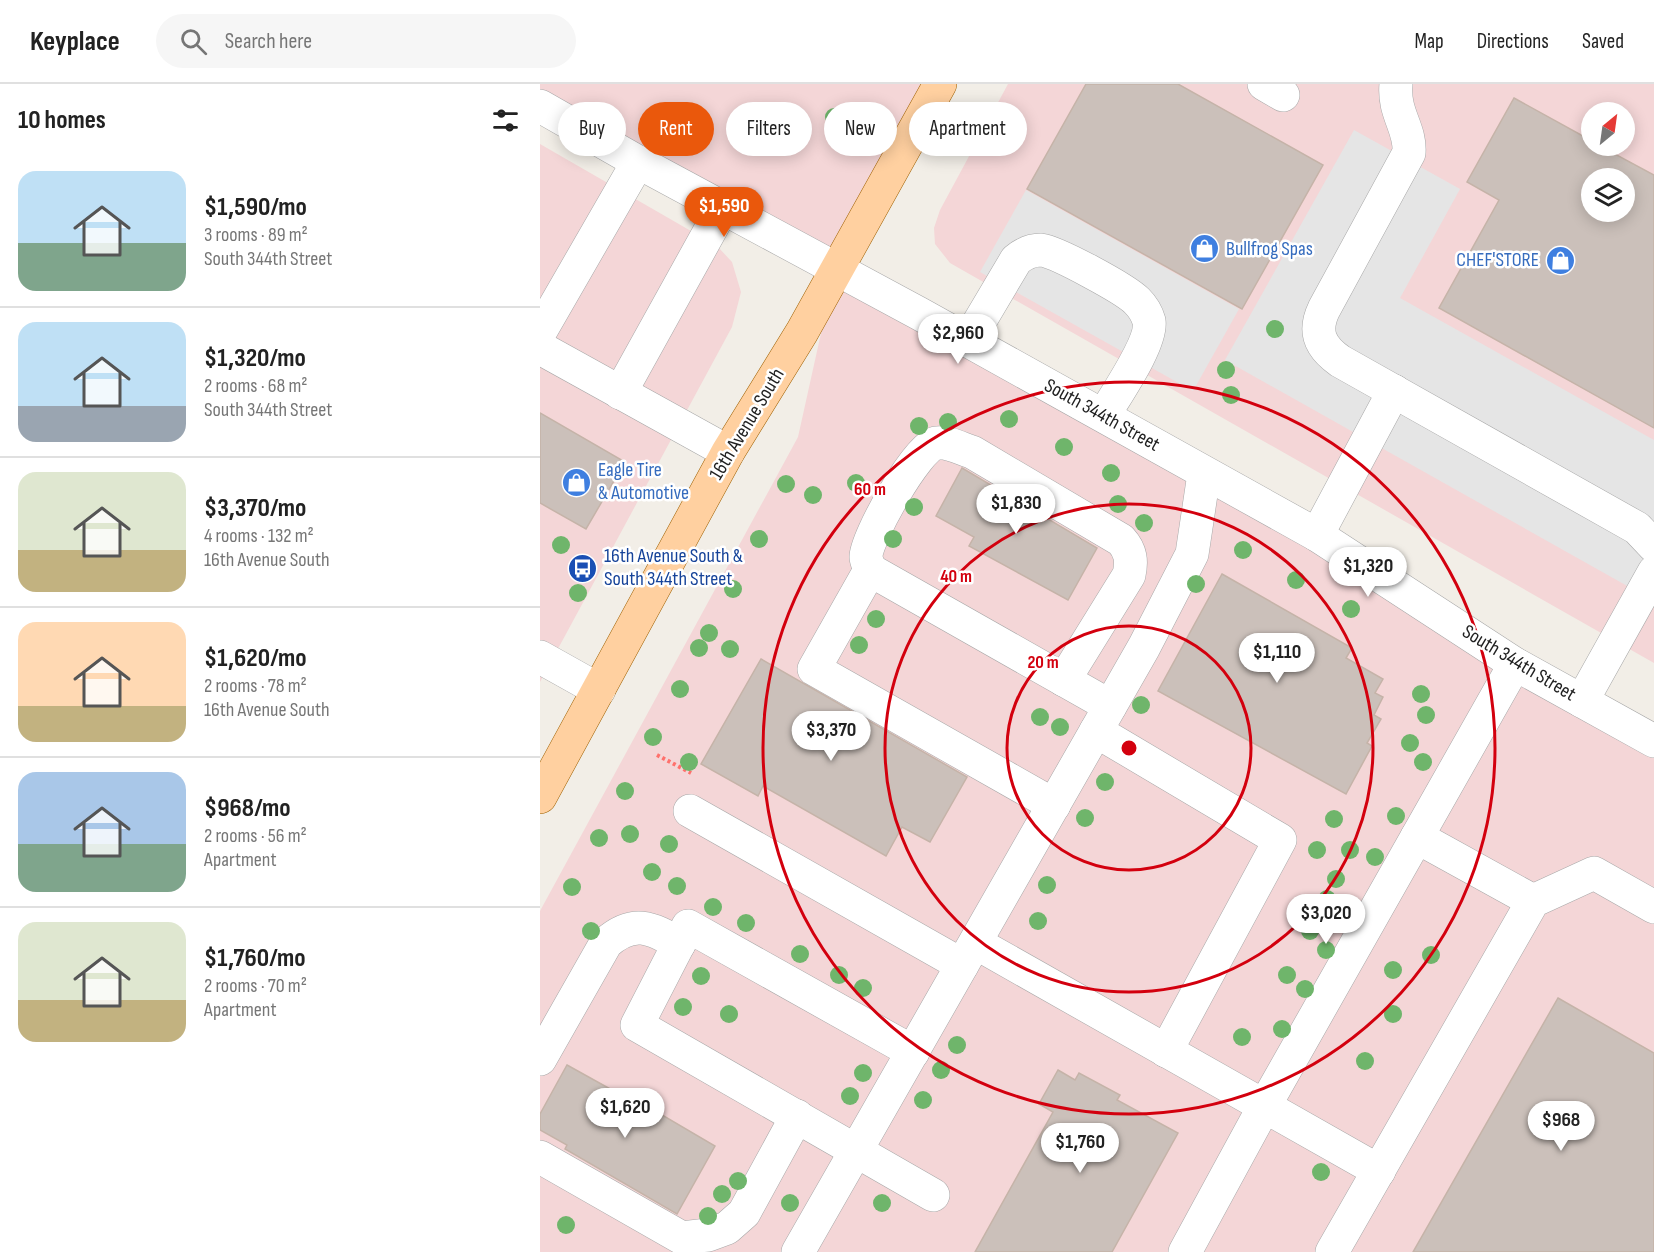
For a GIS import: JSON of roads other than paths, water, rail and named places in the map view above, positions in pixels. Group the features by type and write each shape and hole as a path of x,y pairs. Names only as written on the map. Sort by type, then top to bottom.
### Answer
{"main road":[{"name":"16th Avenue South","path":"540,797 728,452 835,270 940,84"}],"street":[{"path":"1396,84 1395,100 1410,141 1409,153 1324,309 1318,331 1321,342 1328,353 1637,528 1654,546"},
{"name":"South 344th Street","path":"540,106 835,270 1104,415 1204,474 1317,535 1515,663 1654,741"},
{"path":"540,332 638,162"},
{"path":"620,393 722,208"},
{"path":"968,341 1016,260 1026,253 1038,250 1060,256 1128,295 1142,307 1149,321 1142,348 1104,415"},
{"path":"540,348 728,452"},
{"path":"1317,535 1394,391"},
{"path":"1064,680 1130,575 1132,564 1129,548 1121,540 972,453 945,444 935,444 918,456 902,479 870,542 866,556 870,570 1064,680 1103,719 1280,840 1166,1051"},
{"path":"798,1252 1144,647 1192,554 1204,474"},
{"path":"870,570 814,669 1054,805"},
{"path":"1582,701 1654,572"},
{"path":"540,657 599,690"},
{"path":"1185,1252 1265,1105 1515,663"},
{"path":"690,811 969,954 1166,1051 1379,1171"},
{"path":"1417,837 1533,901"},
{"path":"1332,1252 1533,901 1594,873 1654,907"},
{"path":"914,1052 688,926 637,1025 857,1149 933,1195"},
{"path":"540,1059 606,943 616,934 629,929 652,928 679,944"},
{"path":"540,1157 682,1238 695,1238 727,1228 744,1213 797,1116"}],"place":[{"name":"Bullfrog Spas","path":"1205,249"},
{"name":"CHEF'STORE","path":"1560,260"},
{"name":"Eagle Tire & Automotive","path":"577,482"},
{"name":"16th Avenue South & South 344th Street","path":"583,568"}]}
